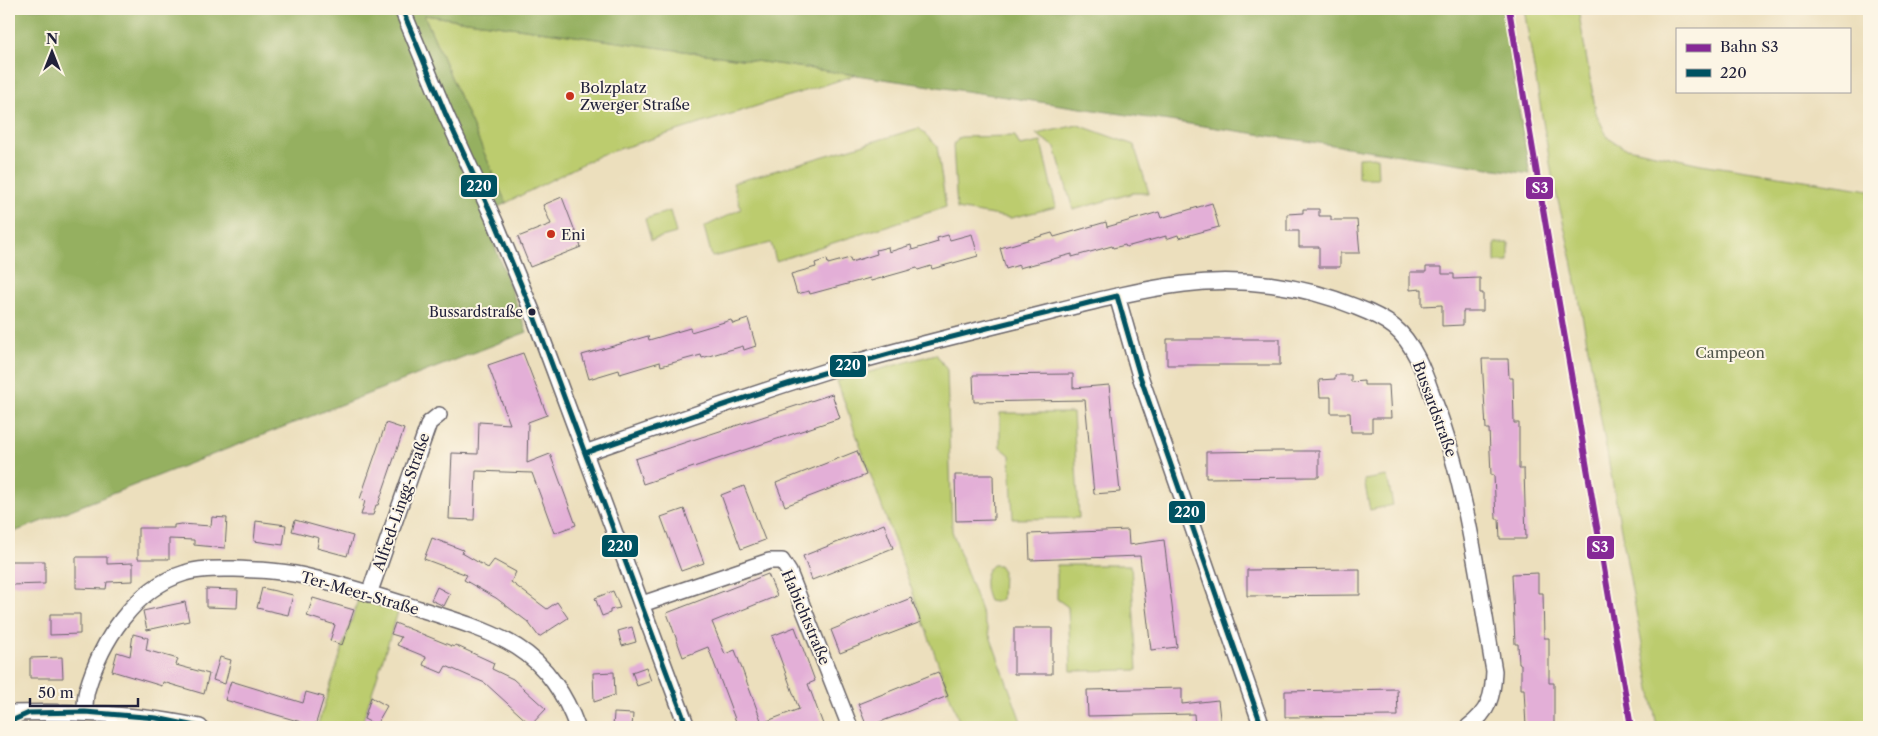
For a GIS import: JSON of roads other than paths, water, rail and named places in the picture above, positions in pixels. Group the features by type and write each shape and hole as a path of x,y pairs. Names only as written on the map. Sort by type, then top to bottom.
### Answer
{"street":[{"path":"402,9 532,311 687,727"},
{"name":"Bussardstraße","path":"585,453 853,363 1117,296 1185,284 1263,283 1333,297 1370,312 1394,327 1407,342 1426,377 1446,430 1460,479 1494,671 1493,691 1488,705 1480,718 1468,727"},
{"path":"1117,296 1140,376 1262,727"},
{"name":"Alfred-Lingg-Straße","path":"369,594 428,423 439,415"},
{"name":"Habichtstraße","path":"642,604 769,561 782,561 789,572 850,727"},
{"name":"Ter-Meer-Straße","path":"85,712 87,691 101,654 116,628 132,607 159,584 187,572 221,569 264,570 312,577 369,594 454,620 517,647 541,667 560,690 577,727"},
{"path":"9,713 85,712 130,715 179,725 200,727"},
{"path":"9,722 29,713"}],"rail line":[{"name":"S3","path":"1509,9 1631,727"}],"place":[{"name":"Bolzplatz Zwerger Straße","path":"570,96"},
{"name":"Eni","path":"551,234"},
{"name":"Bussardstraße","path":"532,312"}],"park label":[{"name":"Campeon","path":"1730,352"}]}
